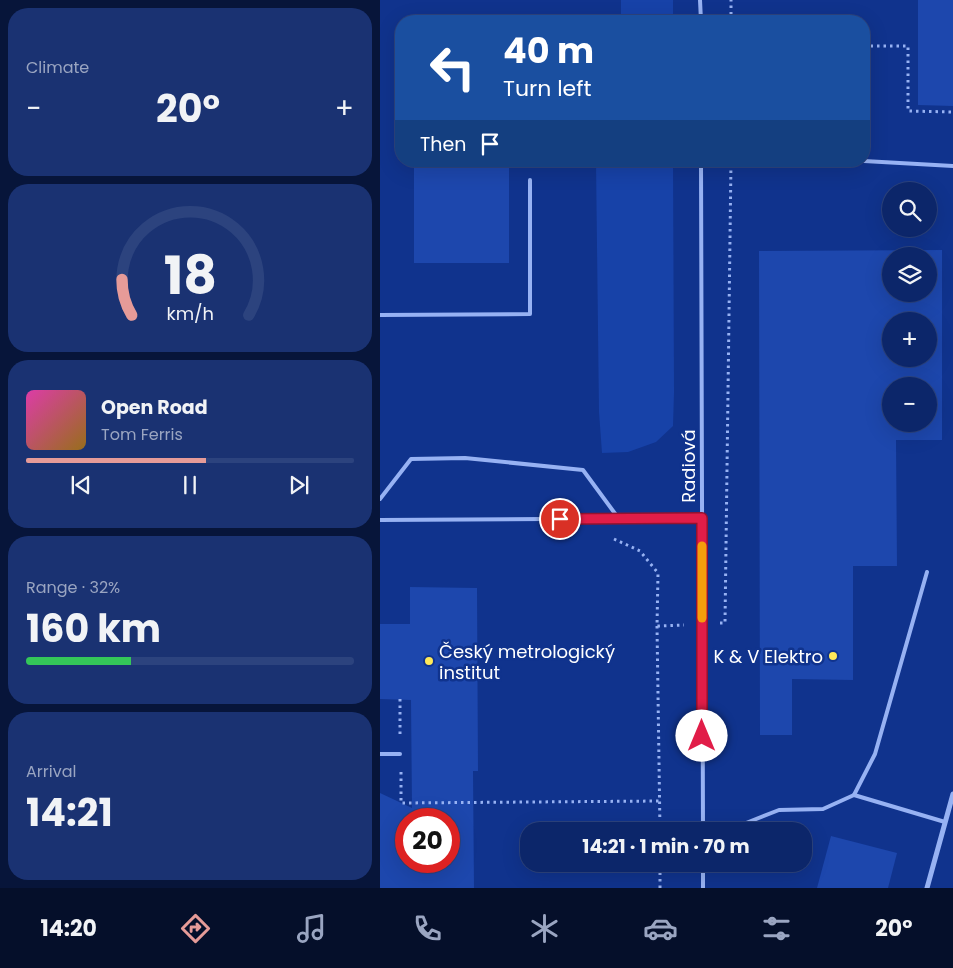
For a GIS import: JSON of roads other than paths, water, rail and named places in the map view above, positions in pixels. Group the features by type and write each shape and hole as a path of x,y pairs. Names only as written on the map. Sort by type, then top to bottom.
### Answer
{"street":[{"path":"927,888 953,794"}],"lane":[{"path":"700,0 700,15"},
{"path":"870,161 953,166"},
{"name":"Radiová","path":"701,167 703,822"},
{"path":"380,315 530,314 530,180"},
{"path":"380,499 411,459 465,458 583,470 619,518"},
{"path":"380,520 702,518"},
{"path":"749,822 779,810 823,809 854,795 876,754 927,572"},
{"path":"380,754 400,754"},
{"path":"854,795 945,822"},
{"path":"703,872 703,888"}],"place":[{"name":"K & V Elektro","path":"833,656"},
{"name":"Český metrologický institut","path":"429,661"}]}
